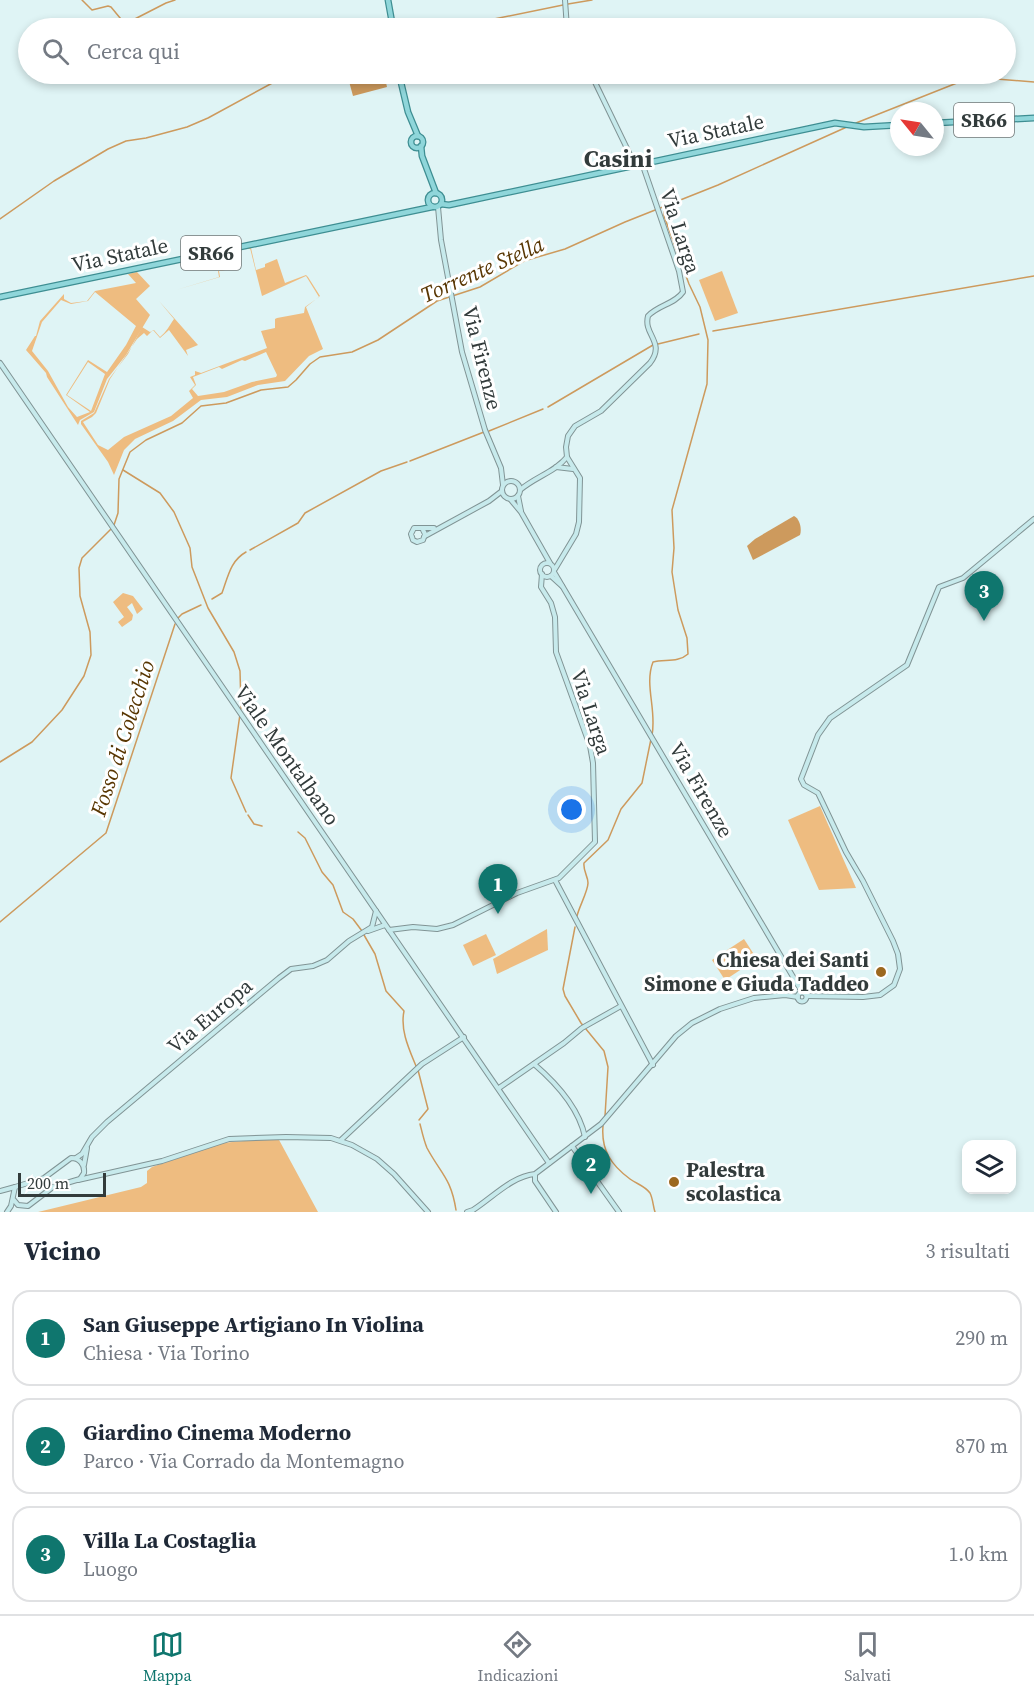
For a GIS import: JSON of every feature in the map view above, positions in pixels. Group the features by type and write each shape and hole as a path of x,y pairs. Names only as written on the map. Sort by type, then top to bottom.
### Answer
{"main road":[{"path":"388,0 391,18"},
{"path":"401,84 415,137"},
{"name":"SR66","path":"944,123 1034,118"},
{"name":"Via Statale","path":"0,297 792,131 844,123 859,127 890,125"},
{"path":"415,137 411,143 418,147 434,194"},
{"path":"415,137 423,139 418,147"},
{"path":"422,210 434,194"},
{"path":"428,201 437,205 441,196 434,194"}],"street":[{"path":"565,1 566,18"},
{"path":"596,84 635,165"},
{"name":"Via Larga","path":"567,457 566,441 571,430 601,411 647,367 654,357 656,347 648,327 648,316 682,293 679,271 642,163"},
{"name":"Via Firenze","path":"437,205 452,304 468,377 485,430 501,468 502,491"},
{"name":"Viale Montalbano","path":"0,363 549,1163"},
{"path":"520,490 531,480 556,467 567,457 579,474 577,533 553,567 549,577"},
{"path":"556,467 575,470"},
{"name":"Via Firenze","path":"501,468 520,490 518,496 521,512"},
{"path":"503,485 531,480"},
{"path":"438,527 423,530 419,527 414,528 411,536 417,542 423,540 438,527 489,501 502,491 506,498 489,501"},
{"path":"511,500 518,496"},
{"name":"Via Firenze","path":"506,498 511,500 521,512 802,992"},
{"path":"798,997 802,992 807,996 880,995 894,986 900,969 893,941 818,793 804,785 801,779 818,735 834,714 908,665 939,587 963,578 1034,519"},
{"path":"423,530 425,536"},
{"name":"Via Firenze","path":"537,540 544,564 540,569 542,574 559,582 574,603"},
{"path":"544,564 553,567"},
{"name":"Via Larga","path":"542,574 540,585 546,593"},
{"name":"Via Larga","path":"549,577 543,584 555,617 556,652 593,759 595,787 595,842 569,870 555,880"},
{"path":"389,930 413,927 444,928 517,893 555,880 653,1065"},
{"path":"372,927 376,910"},
{"path":"364,932 377,925 386,925"},
{"path":"364,932 386,925"},
{"name":"Via Europa","path":"0,1192 44,1178 68,1159 82,1154 92,1137 107,1122 286,972 322,962 364,932"},
{"path":"467,1212 515,1182 535,1174 602,1124 676,1036 692,1023 720,1009 754,998 785,995 798,997 802,1001 807,996"},
{"path":"499,1088 589,1024 621,1006"},
{"path":"341,1140 422,1064 464,1037"},
{"path":"534,1064 547,1075 566,1099 580,1121 585,1137"},
{"path":"8,1212 30,1205 57,1185 162,1161 229,1139 286,1137 341,1140 377,1159 394,1174 428,1212"},
{"name":"Via Europa","path":"78,1180 84,1174 88,1145"},
{"path":"572,1146 619,1212"},
{"path":"76,1158 91,1174 100,1175"},
{"path":"535,1174 534,1180 556,1212"},
{"path":"8,1212 15,1187"},
{"path":"0,1192 12,1198 20,1207"}],"shaded area":[{"path":"350,84 386,84 387,87 353,96"},
{"path":"250,248 256,270 277,259 285,283 306,275 320,296 306,276 262,296"},
{"path":"239,251 229,253 231,269 219,271 220,277 176,290 219,277 218,271 230,268 228,253"},
{"path":"722,271 738,313 715,321 699,280"},
{"path":"137,272 150,286 136,299 150,315 126,355 107,379 94,412 80,420 78,425 46,373 26,350 36,336 40,321 64,294 64,299 71,303 87,301 95,291 136,283 128,274","holes":["95,292 136,326 107,372 88,360 66,395 90,412 77,417 68,407 48,371 32,351 42,322 61,300 71,304 88,301","88,362 105,374 91,411 67,395"]},
{"path":"316,299 306,307 323,349 309,356 285,381 258,385 227,397 201,400 173,421 135,439 124,450 114,475 108,462 81,424 81,421 94,413 109,379 118,367 110,379 96,413 83,422 98,445 108,450 124,437 171,416 193,398 189,391 195,385 190,377 195,375 195,371 201,373 267,348 261,331 275,328 277,318 304,313 305,307","holes":["266,352 276,377 252,382 224,392 198,396 192,389 196,385 193,377 219,367 222,369"]},
{"path":"159,301 198,345 186,350 188,356 169,330 160,338 153,330 160,337 174,319"},
{"path":"142,327 152,331 147,336 144,333 132,347"},
{"path":"794,516 800,524 800,535 753,560 747,546"},
{"path":"123,593 133,596 143,609 137,614 132,603 127,607 133,615 132,620 122,627 118,622 124,617 113,602"},
{"path":"820,806 856,888 819,890 788,820"},
{"path":"547,929 548,950 497,974 493,959"},
{"path":"486,934 496,955 473,966 463,945"},
{"path":"744,939 757,959 725,980 712,960"},
{"path":"278,1138 318,1212 38,1212 141,1187 147,1183 147,1171 152,1167 221,1143"}],"waterway":[{"path":"82,0 92,10 111,7 120,18"},
{"path":"137,18 175,0"},
{"path":"568,4 592,0"},
{"path":"499,18 563,5"},
{"name":"Torrente Stella","path":"1016,81 1034,82"},
{"path":"0,219 54,181 108,149 126,141 187,127 270,84"},
{"name":"Torrente Stella","path":"856,123 954,84"},
{"name":"Torrente Stella","path":"114,525 118,513 119,479 130,452 146,440 182,423 201,406 226,403 261,390 288,387 320,357 352,352 378,340 437,301 480,287 524,261 565,249 718,185 849,126"},
{"path":"652,735 650,680 653,662 676,660 688,654 687,638 678,610 672,572 674,548 672,510 707,384 708,340 700,307 664,216 669,204"},
{"path":"713,331 1034,276"},
{"name":"Fosso di Colecchio","path":"658,344 699,334"},
{"name":"Fosso di Colecchio","path":"548,407 653,345"},
{"name":"Fosso di Colecchio","path":"489,431 543,409"},
{"name":"Fosso di Colecchio","path":"410,461 484,432"},
{"name":"Fosso di Colecchio","path":"250,550 298,523 305,513 381,471 407,462"},
{"path":"123,470 160,493 174,512 190,548 192,567 208,608 234,652 240,671 241,707 231,778 246,812"},
{"name":"Torrente Stella","path":"0,762 32,742 62,710 84,676 91,655 90,632 80,596 79,568 82,558 111,529"},
{"name":"Fosso di Colecchio","path":"212,599 222,593 233,565 246,552"},
{"name":"Fosso di Colecchio","path":"178,618 201,605"},
{"name":"Fosso di Colecchio","path":"0,922 106,833 175,624"},
{"path":"577,916 588,886 584,863 608,840 621,809 642,783 651,739"},
{"path":"248,815 254,824 262,826"},
{"path":"298,832 305,838 322,872 333,885 343,912 353,919 362,931"},
{"path":"575,927 563,989 581,1023 604,1051 608,1067 605,1116"},
{"path":"364,935 375,954 386,991 404,1011 404,1032 416,1066"},
{"path":"418,1070 428,1109 419,1120"},
{"path":"420,1124 427,1148 448,1183 456,1210"},
{"path":"603,1126 604,1142 609,1156 623,1174 650,1193 655,1212"}],"place":[{"name":"Villa La Costaglia","path":"984,621"},
{"name":"San Giuseppe Artigiano In Violina","path":"498,914"},
{"name":"Chiesa dei Santi Simone e Giuda Taddeo","path":"881,972"},
{"name":"Palestra scolastica","path":"674,1182"},
{"name":"Giardino Cinema Moderno","path":"591,1194"}],"district":[{"name":"Casini","path":"618,159"}]}
